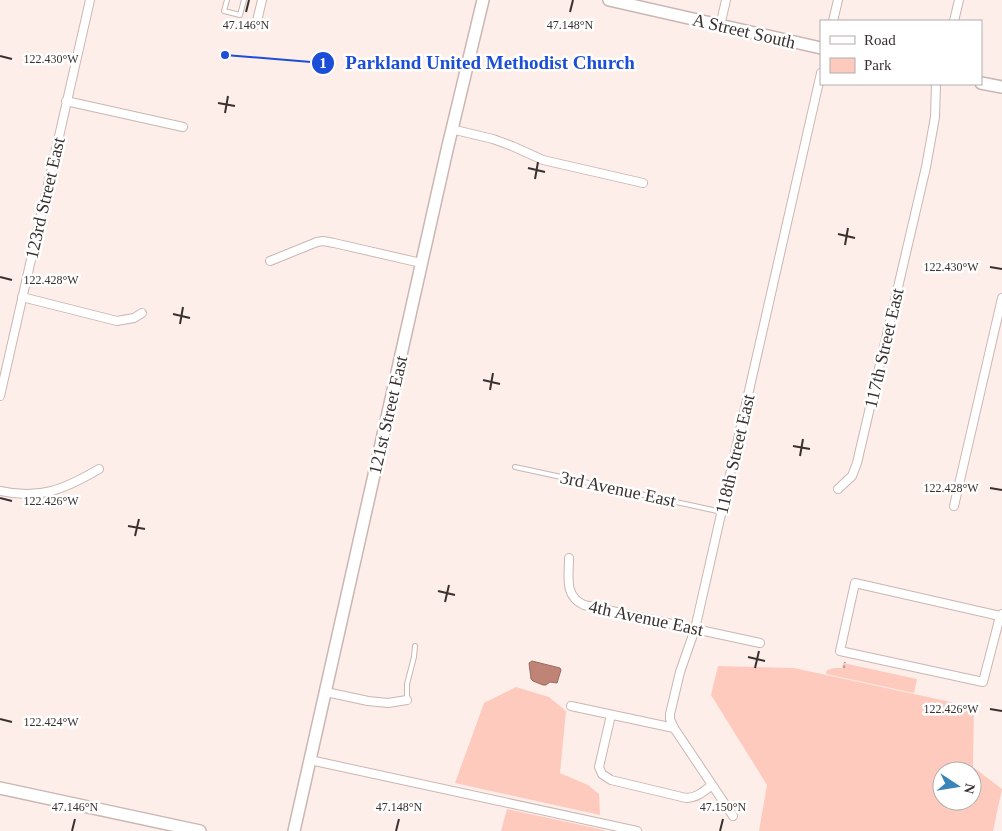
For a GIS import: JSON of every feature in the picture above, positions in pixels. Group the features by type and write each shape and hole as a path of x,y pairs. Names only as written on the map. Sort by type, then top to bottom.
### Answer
{"street":[{"name":"123rd Street East","path":"0,396 90,0"},
{"path":"256,25 262,0"},
{"name":"121st Street East","path":"294,831 451,129 483,0"},
{"name":"A Street South","path":"609,0 820,48"},
{"path":"720,26 726,0"},
{"path":"833,20 838,0"},
{"path":"954,20 958,0"},
{"name":"118th Street East","path":"734,816 674,728 670,714 678,678 695,629 820,77"},
{"path":"982,83 1002,87"},
{"name":"117th Street East","path":"838,489 852,476 857,463 926,167 935,117 936,85"},
{"path":"66,101 184,127"},
{"path":"451,129 493,139 542,160 643,183"},
{"path":"270,261 323,241 421,264"},
{"path":"22,297 118,321 134,318 142,313"},
{"path":"954,506 1002,298"},
{"path":"0,492 37,494 53,491 77,482 99,469"},
{"name":"4th Avenue East","path":"569,558 568,581 570,592 573,598 584,606 760,643"},
{"path":"855,583 1001,615 983,682 840,652 855,583"},
{"path":"326,692 368,701 388,703 407,700"},
{"path":"571,706 674,728"},
{"path":"611,714 599,767 606,777 617,782 686,798 692,798 712,785"},
{"path":"310,760 637,831"},
{"path":"0,788 200,831"}],"lane":[{"path":"227,0 224,11 240,15 244,0"},
{"name":"3rd Avenue East","path":"515,467 722,512"},
{"path":"407,700 407,684 415,646"}],"path":[{"path":"844,668 845,662"}],"green space":[{"path":"843,663 917,679 914,693 826,674 827,670 842,668"},
{"path":"718,666 794,668 974,707 973,761 932,761 932,811 982,811 982,774 1002,789 993,831 759,831 767,785 711,695"},
{"path":"516,687 549,697 566,711 560,773 588,785 599,794 600,815 455,783 484,703"},
{"path":"507,809 604,830 604,831 501,831"}],"shaded area":[{"path":"532,661 560,668 557,683 550,682 543,685 533,681 531,679 529,663"}],"place":[{"name":"Parkland United Methodist Church","path":"225,55"}]}
